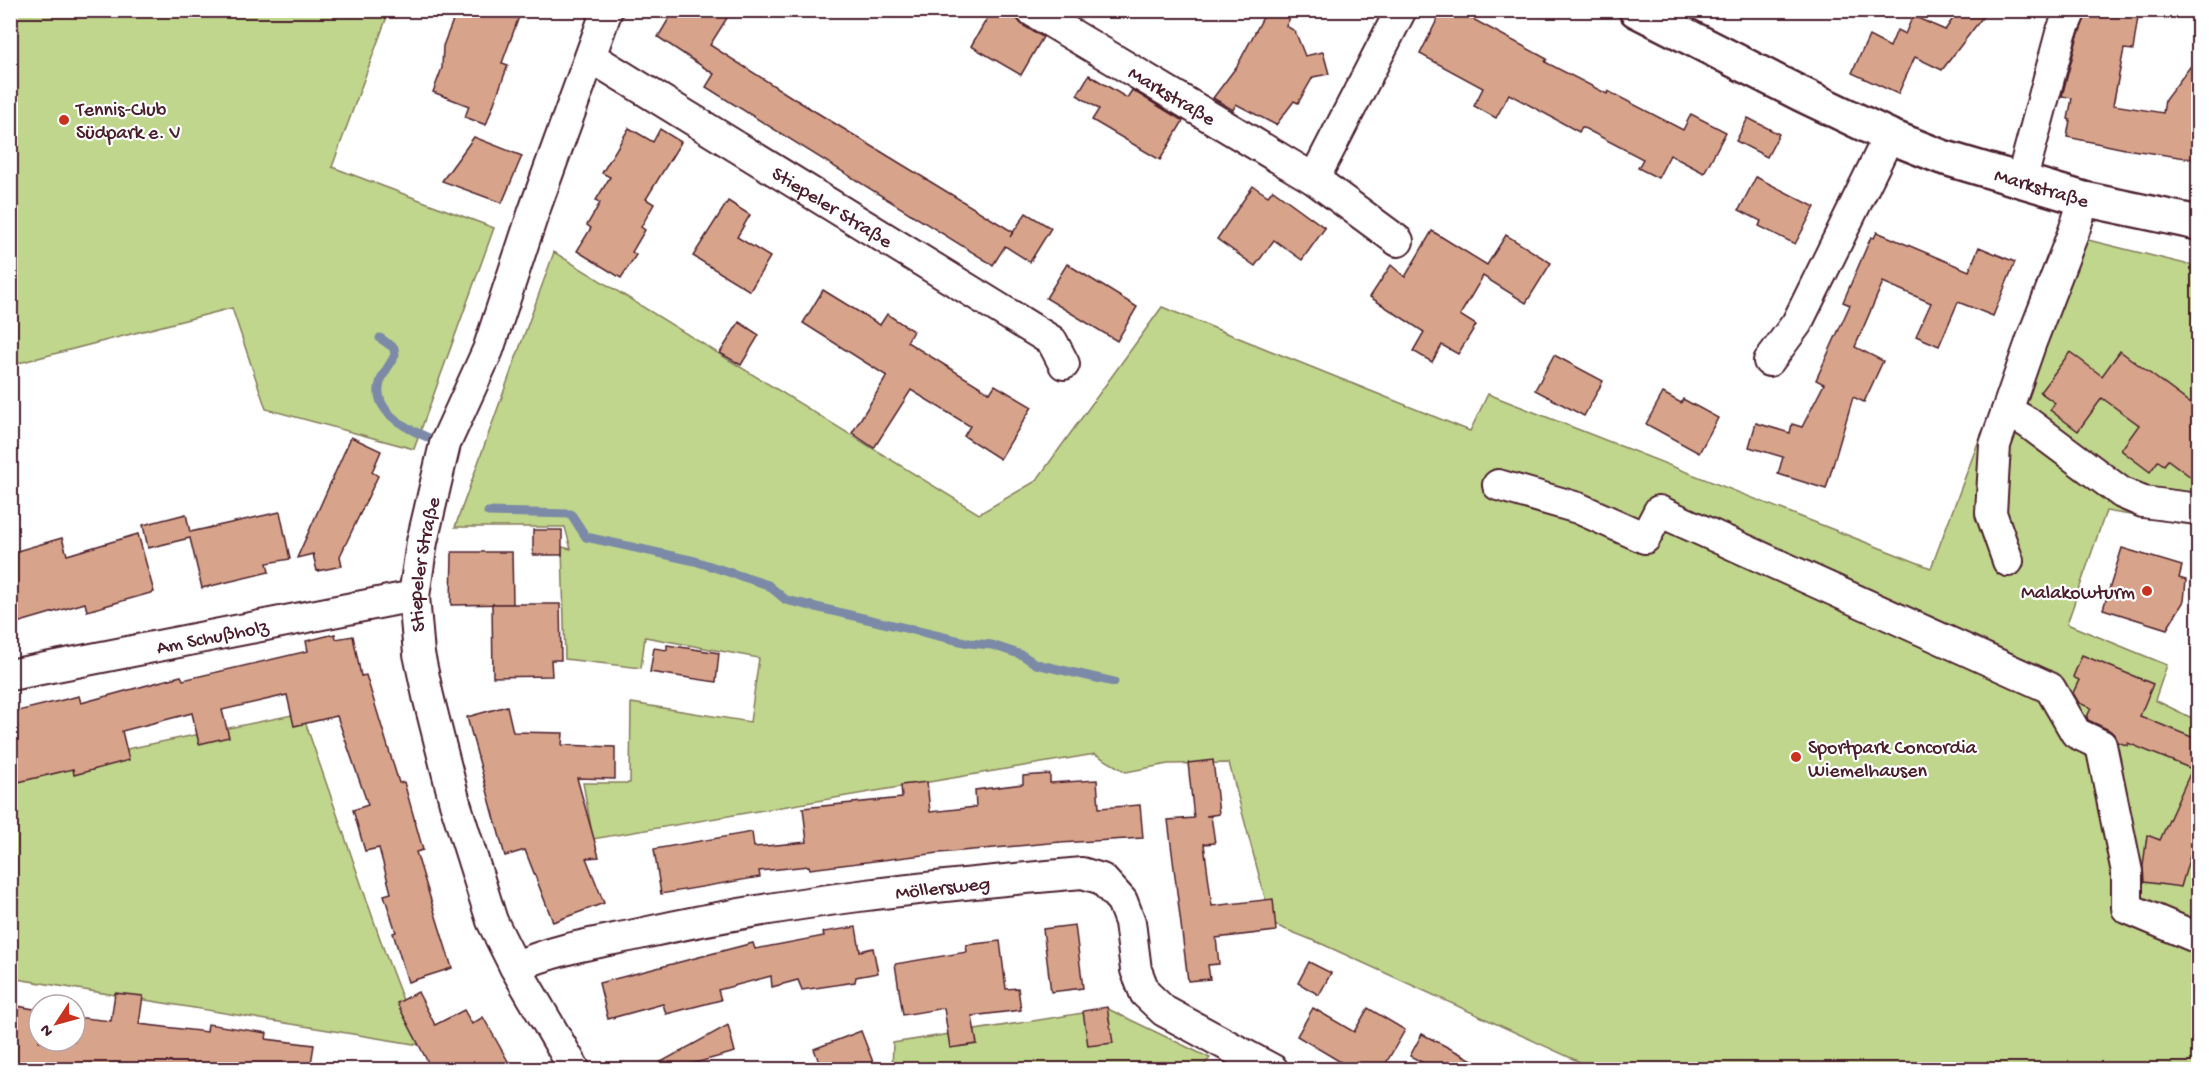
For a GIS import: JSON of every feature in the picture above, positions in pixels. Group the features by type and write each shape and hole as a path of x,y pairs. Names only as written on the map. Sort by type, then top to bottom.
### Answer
{"main road":[{"name":"Markstraße","path":"1636,10 1889,136 1942,157 2084,199 2199,223"}],"street":[{"name":"Stiepeler Straße","path":"575,1070 515,966 492,921 455,803 419,654 414,596 422,542 445,444 488,350 534,211 607,10"},
{"name":"Markstraße","path":"1031,10 1314,178 1398,241"},
{"path":"1314,178 1401,10"},
{"path":"2021,182 2061,33 2071,10"},
{"name":"Stiepeler Straße","path":"591,57 1052,341 1064,364"},
{"path":"1769,361 1797,323 1889,136"},
{"path":"2008,561 1991,513 1995,445 2084,199"},
{"path":"2007,411 2027,422 2122,493 2143,502 2199,509"},
{"path":"1498,485 1578,508 1646,538 1659,511 2050,688 2076,733 2101,745 2127,872 2127,908 2199,938"},
{"name":"Am Schußholz","path":"10,675 414,596"},
{"name":"Möllersweg","path":"515,966 536,957 656,930 799,903 1082,873 1102,879 1122,900 1130,922 1136,970 1145,993 1164,1011 1273,1070"}],"green space":[{"path":"10,11 389,11 332,167 494,228 414,449 266,409 232,308 11,365"},
{"path":"2084,239 2198,267 2198,526 2106,511 2067,624 2167,665 2155,700 2198,721 2198,1069 1595,1069 1322,944 1272,924 1229,763 1168,764 1126,772 1095,754 593,839 583,783 630,783 631,703 750,722 759,658 645,637 641,668 565,659 562,547 571,549 565,527 455,527 554,252 979,514 1036,481 1162,307 1470,431 1488,394 1931,568 1982,432"},
{"path":"302,713 385,953 420,1045 11,978 10,773"},
{"path":"1108,1009 1210,1058 1200,1070 892,1070 893,1043"}],"building":[{"path":"457,10 518,10 517,14 520,14 502,63 508,65 486,125 465,117 469,106 433,92 442,68 443,46"},
{"path":"674,10 732,10 710,45 1013,232 1010,237 1026,213 1051,228 1030,262 1005,246 993,265 706,87 714,74 658,37"},
{"path":"992,10 1006,10 1022,25 1043,37 1021,75 971,46"},
{"path":"1267,10 1294,10 1286,26 1295,31 1305,56 1323,52 1329,74 1313,77 1298,103 1294,101 1276,125 1236,104 1233,110 1213,98 1237,66"},
{"path":"1442,10 1456,10 1547,59 1545,62 1607,94 1608,91 1683,130 1691,114 1726,132 1704,173 1670,155 1658,178 1638,168 1643,159 1582,127 1579,132 1509,94 1496,118 1474,106 1483,88 1420,54"},
{"path":"1959,10 1988,10 1942,70 1915,57 1898,94 1852,73 1869,36 1890,47 1897,30 1905,34 1913,16 1945,30"},
{"path":"2088,10 2139,10 2133,50 2124,49 2113,105 2163,113 2165,100 2199,55 2199,160 2125,149 2067,137 2072,98 2062,96 2077,39"},
{"path":"1089,75 1127,98 1132,90 1183,121 1160,160 1092,120 1099,109 1077,95"},
{"path":"1748,118 1779,134 1767,157 1736,141"},
{"path":"629,128 653,142 660,129 681,142 646,199 654,204 641,227 645,230 632,252 636,255 621,278 577,251 591,228 587,225 600,203 596,200 610,177 602,173"},
{"path":"474,137 522,156 502,203 442,181"},
{"path":"1756,177 1815,207 1795,244 1759,226 1761,221 1739,210"},
{"path":"1253,186 1268,196 1273,190 1325,228 1302,260 1274,240 1255,266 1217,239"},
{"path":"728,201 750,215 737,237 770,257 750,291 693,256"},
{"path":"1432,231 1487,265 1506,235 1551,263 1526,303 1483,276 1460,315 1476,325 1458,354 1442,345 1432,362 1413,351 1424,332 1370,297 1391,265 1405,277"},
{"path":"1877,232 1969,271 1979,247 2015,262 1993,316 1958,302 1939,346 1916,336 1931,303 1883,282 1855,347 1883,361 1864,402 1853,397 1826,489 1778,474 1783,457 1749,447 1756,423 1790,433 1792,424 1802,427 1824,384 1816,380 1850,305 1843,302 1871,237 1874,238"},
{"path":"1067,264 1137,307 1117,341 1046,298"},
{"path":"823,290 880,325 887,314 913,331 907,342 990,393 995,385 1032,407 1000,459 964,436 970,426 911,390 874,448 852,433 887,376 803,323"},
{"path":"739,322 759,335 741,365 720,353"},
{"path":"2120,351 2199,410 2199,483 2168,460 2164,465 2158,461 2150,472 2121,450 2139,425 2102,398 2078,431 2050,410 2055,403 2040,392 2070,352 2102,376"},
{"path":"1554,355 1603,381 1584,416 1535,390"},
{"path":"1663,393 1681,403 1683,399 1718,418 1699,453 1646,424"},
{"path":"351,437 381,451 372,472 378,476 340,556 342,566 317,571 313,554 297,558"},
{"path":"280,512 290,559 267,563 269,572 202,588 190,538 148,548 143,525 186,514 190,532"},
{"path":"533,530 562,530 562,555 533,555"},
{"path":"138,534 154,592 87,611 85,603 10,625 10,553 62,538 67,555"},
{"name":"Malakowturm","path":"2122,548 2182,566 2179,578 2186,580 2184,601 2167,629 2103,609"},
{"path":"452,552 512,552 513,604 451,605"},
{"path":"492,604 560,604 561,660 551,660 552,676 493,677"},
{"path":"335,634 336,639 353,636 361,676 366,675 399,783 404,782 423,850 416,852 452,968 408,982 384,895 391,893 379,848 365,851 353,810 368,805 337,716 294,726 287,695 222,710 229,737 199,744 192,713 122,731 129,760 74,775 73,769 10,784 10,713 79,696 81,703 181,676 183,680 308,651 306,641"},
{"path":"667,645 719,653 716,682 650,672 654,648 667,650"},
{"path":"2082,655 2153,684 2140,716 2199,740 2199,860 2190,856 2181,887 2144,882 2143,866 2147,835 2160,840 2192,769 2128,743 2128,746 2118,742 2109,730 2088,720 2091,708 2079,703 2073,693 2079,680 2073,677"},
{"path":"507,706 513,732 563,733 562,745 615,747 615,779 577,778 599,857 586,858 604,903 553,922 525,850 505,856 467,717"},
{"path":"1213,760 1219,814 1206,816 1211,816 1215,843 1204,844 1212,906 1273,899 1276,931 1216,938 1219,964 1208,965 1210,979 1188,981 1168,820 1194,818 1188,763"},
{"path":"1050,774 1050,783 1097,780 1099,808 1140,805 1143,838 1060,842 939,853 810,869 809,866 759,871 760,877 661,894 654,849 752,832 754,847 807,842 803,808 902,798 901,785 927,782 930,812 976,807 975,790 1023,784 1023,776"},
{"path":"1075,925 1083,988 1051,992 1043,929"},
{"path":"856,927 860,951 873,948 878,973 856,977 855,982 802,990 798,980 772,987 771,976 718,990 721,1000 666,1014 663,1004 608,1019 599,983 753,943 755,949 824,936 823,932"},
{"path":"1000,941 1006,989 1018,988 1021,1010 972,1016 977,1044 950,1048 944,1008 903,1015 895,964 967,952 966,945"},
{"path":"1309,962 1331,973 1319,995 1298,983"},
{"path":"418,992 435,1025 464,1010 472,1024 483,1017 513,1070 432,1070 397,1003"},
{"path":"115,993 143,996 139,1024 207,1032 208,1024 267,1033 266,1039 314,1045 310,1070 85,1070 10,1061 10,1024 15,1025 17,1006 27,1008 27,1053 87,1053 87,1018 111,1021"},
{"path":"1107,1007 1113,1043 1088,1046 1083,1011"},
{"path":"1313,1008 1354,1032 1368,1008 1405,1030 1382,1070 1354,1070 1297,1036"},
{"path":"728,1025 735,1052 670,1070 661,1070 659,1063"},
{"path":"861,1031 876,1070 822,1070 814,1049"},
{"path":"1422,1034 1492,1070 1437,1070 1410,1056"}],"waterway":[{"path":"380,338 394,348 395,355 381,380 379,392 382,403 397,421 419,434 440,442"},
{"path":"488,512 571,514 586,537 695,561 768,585 786,600 969,643 992,645 1022,655 1036,664 1114,682"}],"place":[{"name":"Tennis-Club Südpark e. V","path":"64,120"},
{"name":"Malakowturm","path":"2147,591"},
{"name":"Sportpark Concordia Wiemelhausen","path":"1796,757"}]}
